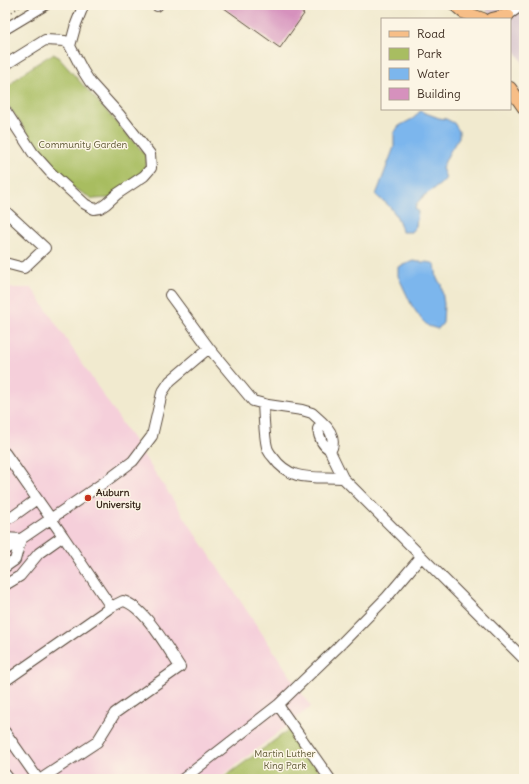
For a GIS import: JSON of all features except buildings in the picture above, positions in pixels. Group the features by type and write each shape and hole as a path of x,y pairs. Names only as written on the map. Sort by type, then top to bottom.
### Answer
{"main road":[{"path":"454,5 461,18"},
{"path":"454,5 463,12 480,18"},
{"path":"511,89 524,108"}],"street":[{"path":"5,29 44,5"},
{"path":"505,17 522,5"},
{"path":"70,46 82,9"},
{"path":"5,66 45,40 65,41 70,46 90,82 119,114 150,154 151,168 144,176 117,194 100,208 94,209 85,204 50,172 33,153 5,110"},
{"path":"5,211 45,248 24,268 5,263"},
{"path":"170,295 209,348 253,401 312,412 322,422 318,430 319,436 325,446 329,449 343,478 524,659"},
{"path":"5,550 133,461 152,436 162,393 170,381 209,348"},
{"path":"263,404 268,450 284,470 295,475 310,478 343,478"},
{"path":"5,453 111,607"},
{"path":"5,519 12,517 37,499"},
{"path":"5,585 20,576 39,553 63,536"},
{"path":"5,538 21,539"},
{"path":"5,567 15,560 21,539"},
{"path":"183,779 278,705 382,602 421,557"},
{"path":"5,681 111,607 123,601 129,603 148,620 180,667 115,713 97,742 41,779"},
{"path":"278,705 330,779"},
{"path":"5,732 38,779"},
{"path":"5,774 9,779"}],"path":[{"path":"5,16 23,5"}],"shaded area":[{"path":"483,5 524,5 524,64 511,44 511,18 492,18"},
{"name":"Auburn University","path":"5,288 32,288 311,707 218,779 5,779"}],"green space":[{"name":"Community Garden","path":"53,54 57,56 144,153 147,162 143,172 112,198 93,199 72,187 52,168 5,101 5,92 19,76"},
{"name":"Martin Luther King Park","path":"290,729 325,779 222,779"}],"water":[{"path":"420,111 454,123 459,131 459,137 442,168 446,178 417,203 415,208 418,212 416,226 411,232 402,232 397,217 387,204 376,195 394,147 394,133 399,126 414,118"},
{"path":"413,261 435,264 437,279 441,284 444,304 443,323 438,329 428,326 422,320 412,306 398,276 398,267"}],"place":[{"name":"Auburn University","path":"88,498"}]}
